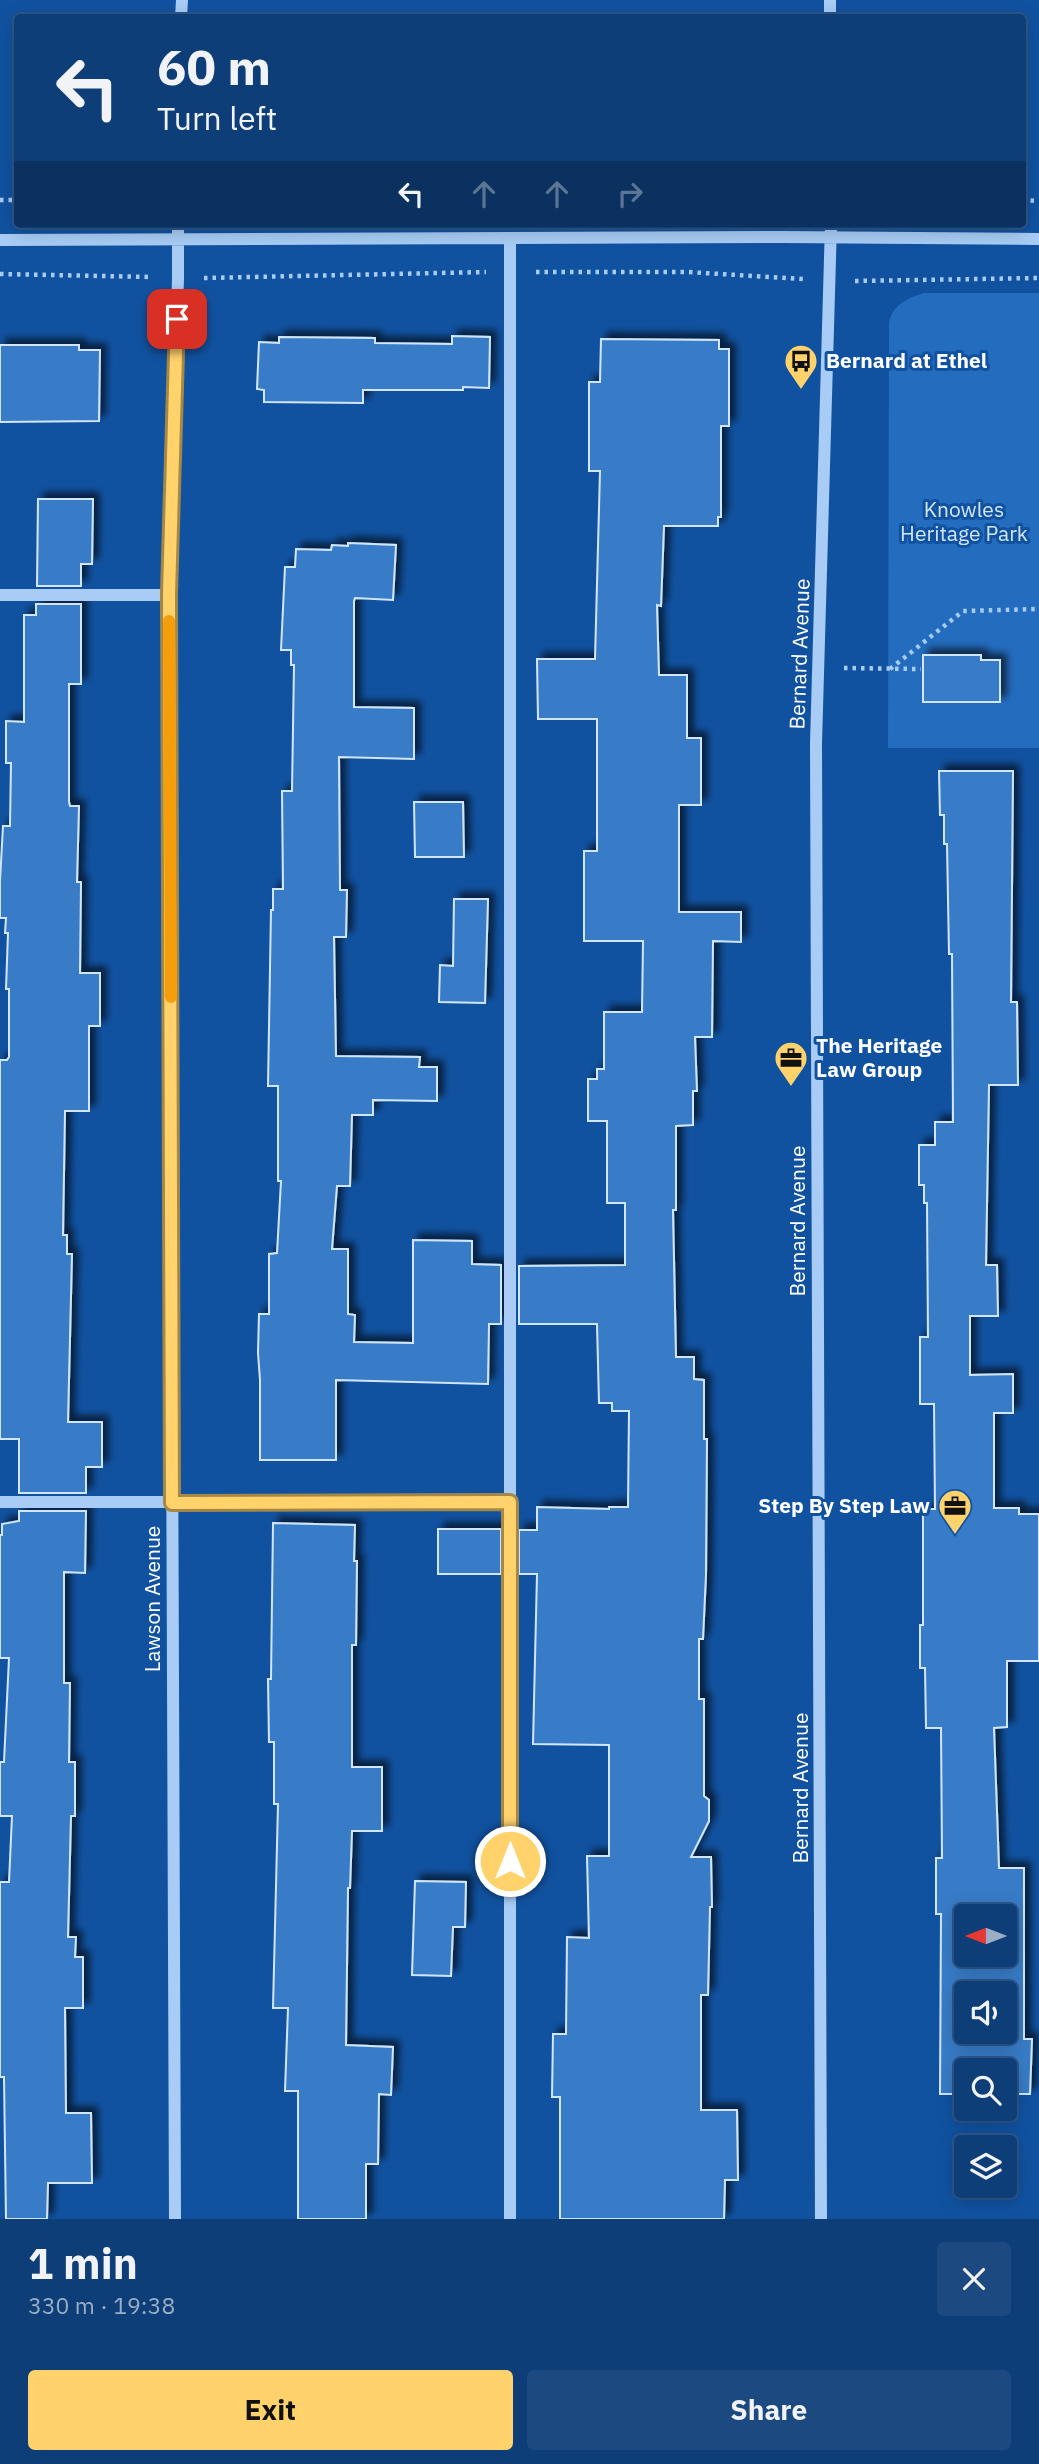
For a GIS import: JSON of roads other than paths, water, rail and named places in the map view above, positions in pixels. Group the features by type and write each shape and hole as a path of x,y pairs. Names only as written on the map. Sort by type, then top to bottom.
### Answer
{"street":[{"name":"Lawson Avenue","path":"175,2219 169,594 177,228"},
{"path":"0,240 510,238 831,231 1039,239"},
{"name":"Bernard Avenue","path":"821,2219 816,757 831,231"},
{"path":"510,238 510,2219"},
{"path":"0,595 169,594"},
{"path":"0,1502 510,1502"}],"place":[{"name":"Bernard at Ethel","path":"801,391"},
{"name":"The Heritage Law Group","path":"791,1088"},
{"name":"Step By Step Law","path":"955,1536"}],"park label":[{"name":"Knowles Heritage Park","path":"964,522"}]}
